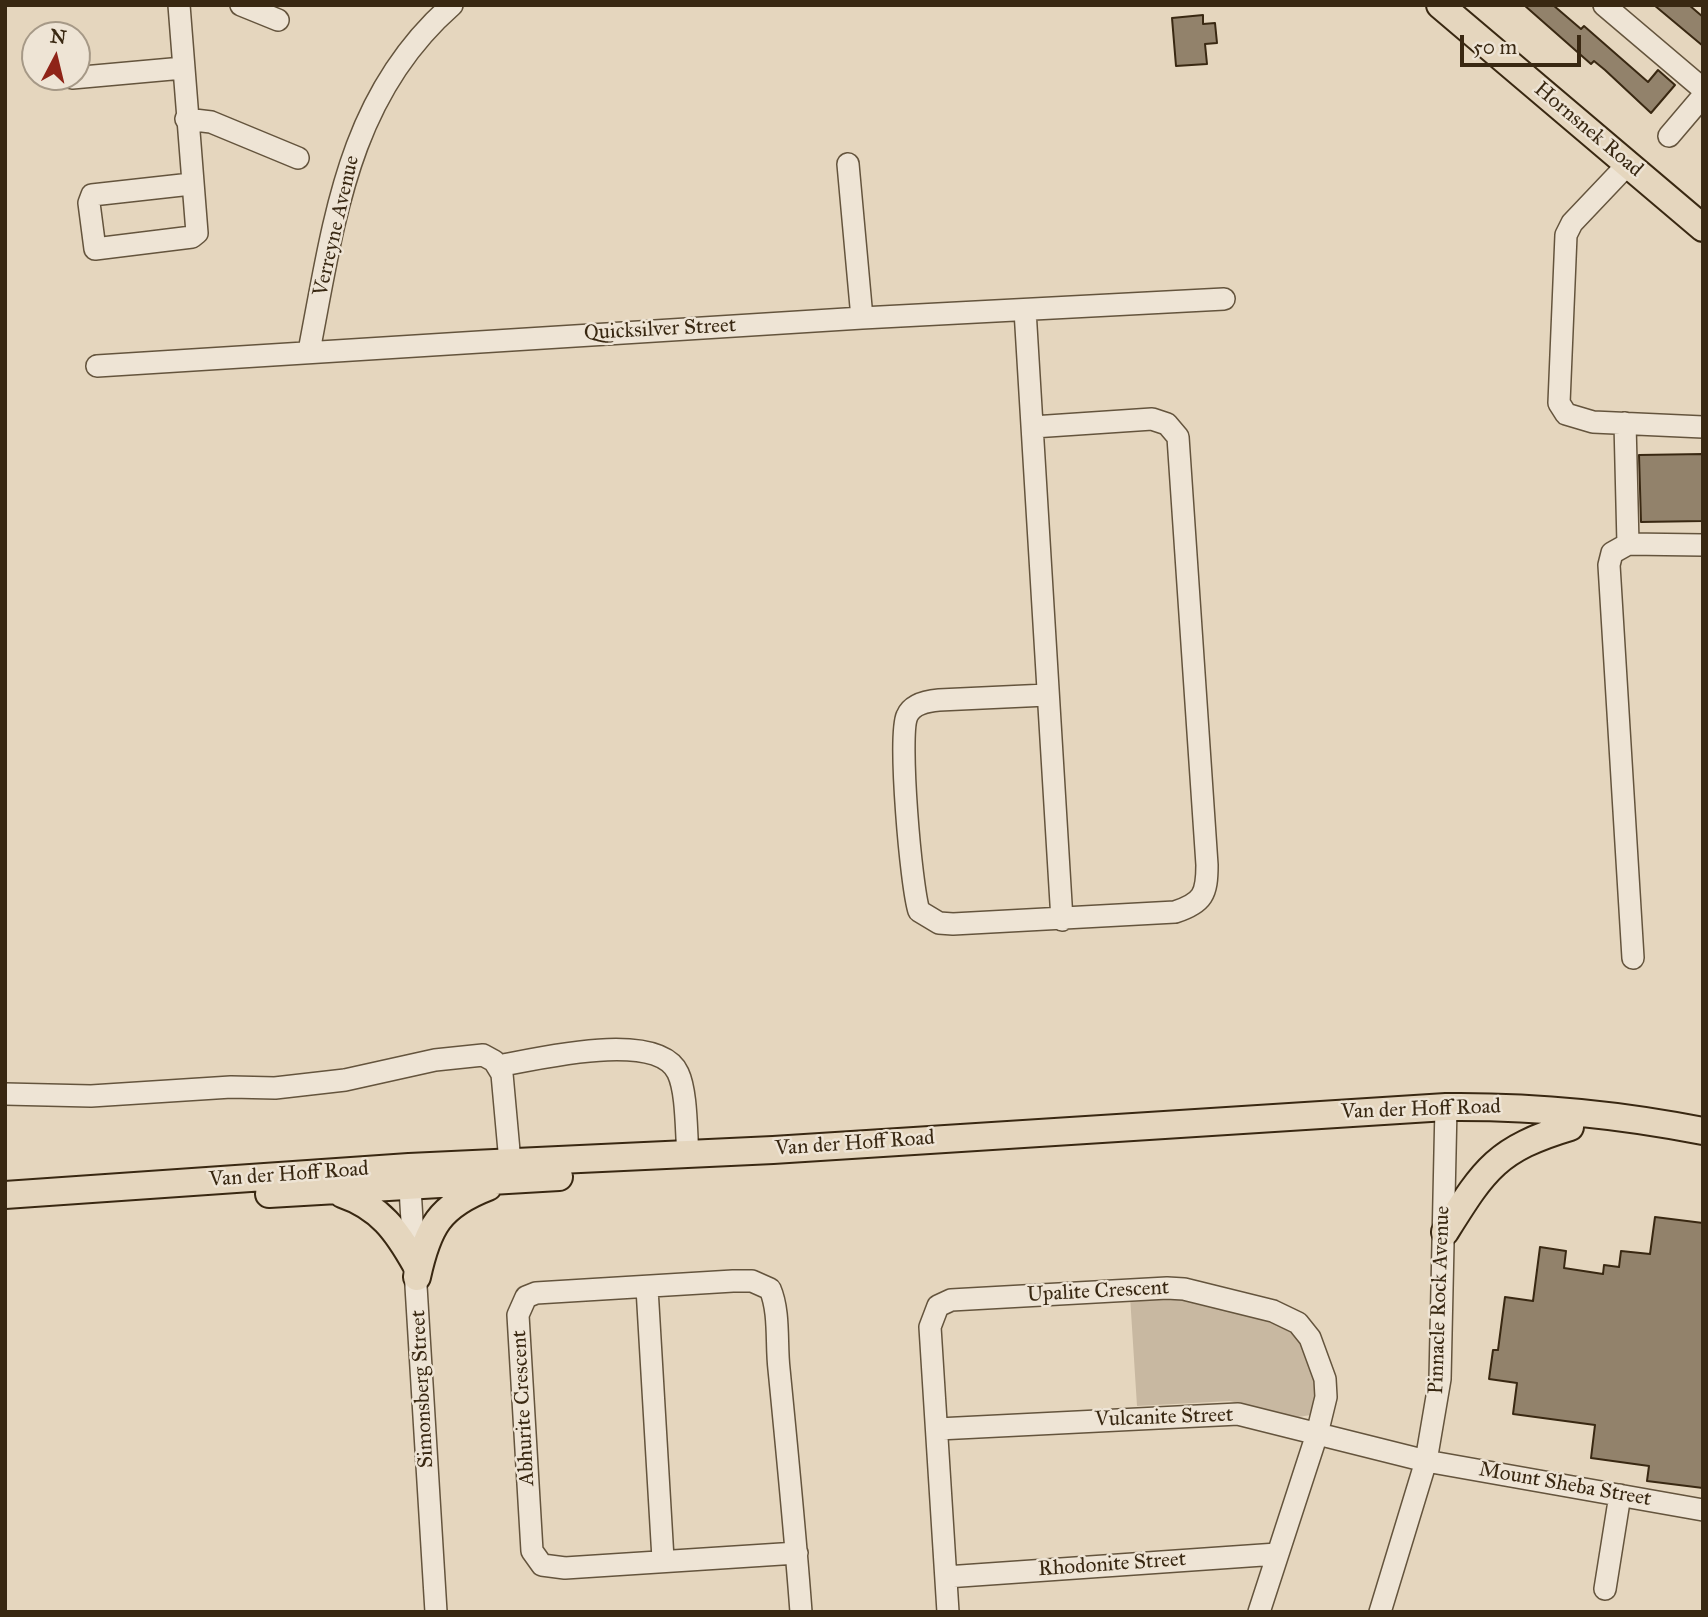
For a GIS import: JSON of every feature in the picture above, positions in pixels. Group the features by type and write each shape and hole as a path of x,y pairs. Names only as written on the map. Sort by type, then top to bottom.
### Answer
{"main road":[{"name":"Hornsnek Road","path":"1440,5 1703,228"},
{"name":"Van der Hoff Road","path":"5,1195 823,1157 1446,1114 1508,1106 1584,1112 1703,1131"},
{"name":"Van der Hoff Road","path":"506,1172 688,1154 1446,1114 1570,1127 1703,1146"},
{"path":"1445,1233 1470,1189 1495,1162 1529,1140 1570,1127"},
{"path":"417,1271 424,1244 444,1211 506,1172"},
{"name":"Van der Hoff Road","path":"5,1207 333,1191 410,1177"},
{"path":"333,1191 368,1204 385,1218 417,1271"}],"street":[{"path":"179,5 191,184 197,230 192,237 96,249 89,204 92,195 191,184"},
{"path":"241,5 278,20"},
{"path":"1604,5 1703,89"},
{"name":"Verreyne Avenue","path":"309,351 341,191 360,131 391,76 432,23 450,6"},
{"path":"91,76 183,68"},
{"path":"1668,136 1703,96"},
{"path":"186,119 211,122 298,158"},
{"path":"848,164 862,318"},
{"path":"1628,164 1572,223 1566,234 1558,393 1566,414 1577,419 1703,427"},
{"name":"Quicksilver Street","path":"97,366 862,318 1224,299"},
{"path":"1025,310 1062,920"},
{"path":"1033,427 1152,419 1167,424 1178,437 1207,865 1205,891 1192,907 1175,912 1062,920 939,923 919,911 912,875 904,750 905,725 910,712 922,703 939,700 1047,695"},
{"path":"1625,423 1628,544"},
{"path":"1633,958 1609,565 1612,553 1628,544 1703,545"},
{"path":"498,1066 606,1050 642,1051 660,1055 679,1073 688,1154"},
{"path":"5,1094 102,1096 223,1087 275,1088 345,1080 473,1054 490,1057 498,1066 504,1093 506,1172"},
{"name":"Pinnacle Rock Avenue","path":"1380,1612 1426,1461 1440,1379 1446,1114"},
{"name":"Simonsberg Street","path":"410,1177 436,1612"},
{"name":"Abhurite Crescent","path":"797,1553 550,1567 536,1559 531,1537 520,1306 526,1297 536,1293 752,1281 770,1289 774,1298 797,1553 801,1612"},
{"path":"647,1288 663,1559"},
{"name":"Upalite Crescent","path":"948,1612 930,1327 932,1314 944,1302 1167,1288 1184,1289 1273,1311 1298,1323 1306,1331 1326,1390 1317,1434 1259,1612"},
{"name":"Vulcanite Street","path":"938,1429 1220,1413 1254,1417 1426,1461"},
{"name":"Mount Sheba Street","path":"1426,1461 1703,1510"},
{"path":"1605,1589 1619,1495"},
{"name":"Rhodonite Street","path":"946,1577 1277,1554"}],"shaded area":[{"path":"1169,1292 1247,1308 1301,1334 1318,1385 1316,1406 1311,1415 1298,1417 1230,1401 1137,1406 1130,1296"}],"building":[{"path":"1524,5 1553,5 1581,29 1584,26 1648,82 1658,70 1675,85 1651,113 1605,70 1594,61 1591,64"},
{"path":"1654,5 1689,5 1703,17 1703,46"},
{"path":"1203,15 1203,24 1215,23 1217,43 1205,44 1207,64 1176,66 1172,18"},
{"path":"1703,454 1703,521 1641,522 1639,455"},
{"path":"1655,1217 1703,1223 1703,1488 1647,1481 1649,1466 1591,1458 1595,1425 1513,1414 1517,1383 1489,1379 1493,1350 1498,1350 1505,1297 1533,1301 1540,1247 1566,1251 1564,1268 1603,1274 1604,1265 1619,1267 1621,1251 1650,1254"}]}
